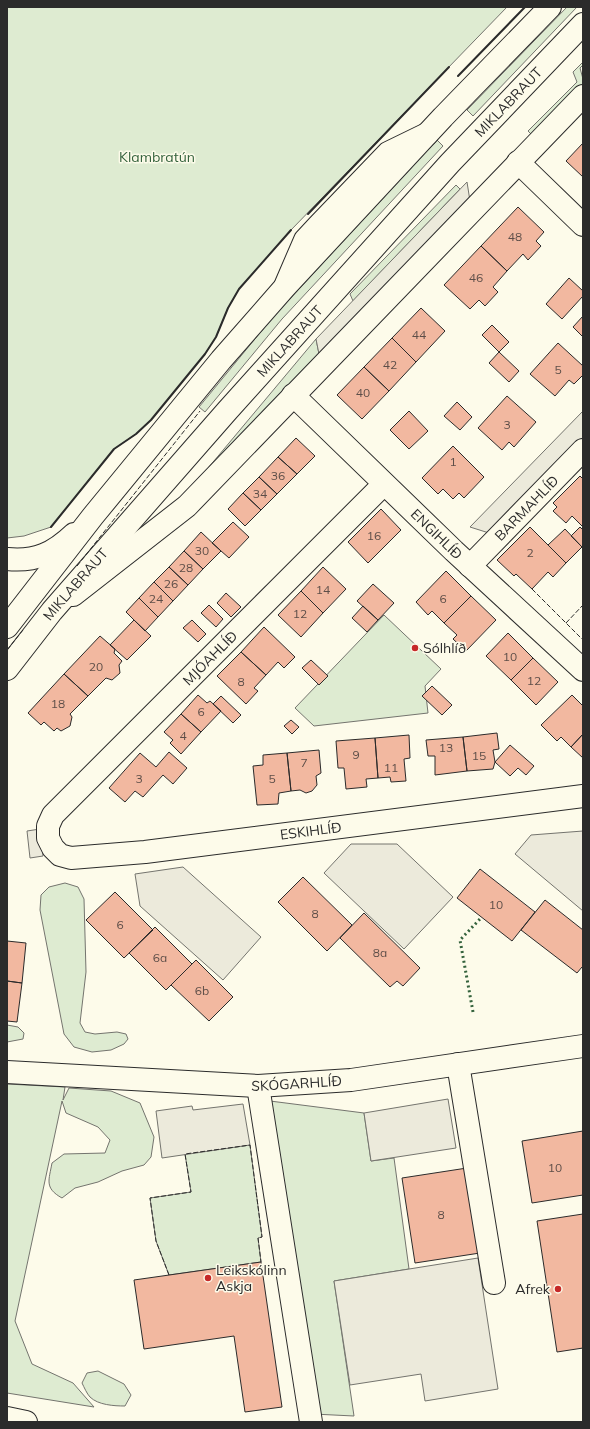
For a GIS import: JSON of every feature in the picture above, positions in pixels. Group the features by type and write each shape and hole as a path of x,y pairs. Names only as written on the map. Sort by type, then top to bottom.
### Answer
{"main road":[{"name":"MIKLABRAUT","path":"7,627 93,516 221,360 285,287 428,134 550,7"},
{"name":"MIKLABRAUT","path":"7,669 52,611 227,411 434,181 583,24"},
{"path":"52,611 187,506 583,96"},
{"path":"518,162 583,225"},
{"name":"ENGIHLÍÐ","path":"293,395 470,566 583,670"},
{"name":"BARMAHLÍÐ","path":"470,566 583,450"},
{"name":"MJÓAHLÍÐ","path":"48,838 48,826 53,815 384,484"},
{"path":"12,559 30,559 43,556 56,550 93,516"},
{"name":"ESKIHLÍÐ","path":"48,838 53,848 60,855 71,858 84,857 145,852 261,838 583,796"},
{"name":"SKÓGARHLÍÐ","path":"7,1072 258,1086 351,1080 583,1046"},
{"path":"458,1064 494,1283"},
{"path":"258,1086 311,1422"},
{"path":"7,1418 26,1422"}],"green space":[{"name":"Klambratún","path":"7,7 507,7 291,230 239,289 228,308 216,337 205,354 151,420 136,434 114,449 51,527 24,536 7,538"},
{"path":"567,7 577,7 473,116 467,110"},
{"path":"583,62 583,65 580,68 583,86 533,136 528,131 577,82 573,72"},
{"path":"437,140 443,146 282,319 205,412 199,407 273,317"},
{"path":"456,185 460,189 353,301 350,294"},
{"path":"316,339 320,359 183,498"},
{"path":"384,615 441,669 425,686 428,713 314,726 295,708"},
{"path":"65,883 78,887 84,899 86,972 80,1023 85,1032 95,1034 117,1032 126,1034 128,1039 124,1044 111,1050 92,1052 74,1047 64,1034 40,910 41,895 49,887"},
{"path":"7,1025 18,1027 24,1033 23,1039 7,1042"},
{"path":"7,1084 65,1087 63,1100 69,1088 111,1091 140,1103 154,1137 151,1157 144,1165 122,1171 98,1182 75,1188 62,1198 52,1191 50,1187 49,1179 52,1163 64,1154 105,1153 110,1140 98,1127 66,1113 62,1101 15,1321 32,1364 73,1383 94,1407 7,1393"},
{"path":"270,1101 364,1113 371,1161 394,1158 409,1269 334,1281 354,1416 313,1414"},
{"path":"250,1145 262,1237 258,1238 261,1262 169,1275 156,1241 150,1198 191,1192 185,1154"},
{"path":"98,1371 124,1384 131,1395 125,1406 97,1402 89,1396 82,1383 87,1373"}],"shaded area":[{"path":"467,182 470,201 320,359 316,339"},
{"path":"583,411 583,437 489,533 470,527"},
{"path":"40,829 43,856 30,858 27,831"},
{"path":"583,831 583,911 515,854 531,835"},
{"path":"351,844 397,844 453,897 404,949 324,873"},
{"path":"183,867 261,937 223,980 140,906 135,874"},
{"path":"448,1099 456,1148 371,1161 364,1113"},
{"path":"243,1104 250,1145 162,1158 156,1111 192,1106 193,1110"},
{"path":"478,1258 498,1389 425,1401 421,1374 350,1385 334,1281"}],"building":[{"path":"583,143 583,177 566,161"},
{"path":"518,207 544,232 536,241 541,246 528,260 523,254 507,271 481,246"},
{"path":"481,246 507,271 493,287 498,292 485,306 479,300 470,309 444,285"},
{"path":"569,278 583,291 583,296 562,319 546,304"},
{"path":"421,308 445,331 416,362 392,338"},
{"path":"583,316 583,337 573,327"},
{"path":"492,325 509,342 499,352 482,335"},
{"path":"392,338 416,362 389,391 364,367"},
{"path":"558,343 583,366 583,375 574,384 569,380 555,396 530,374"},
{"path":"499,352 519,371 509,382 489,363"},
{"path":"364,367 389,391 362,419 337,395"},
{"path":"507,396 536,422 514,447 509,442 502,450 478,428"},
{"path":"457,402 472,417 460,430 444,416"},
{"path":"409,411 428,431 409,449 390,430"},
{"path":"296,438 315,456 297,474 278,457"},
{"path":"453,446 484,477 464,498 459,493 453,499 443,489 438,494 422,478"},
{"path":"278,457 297,474 277,494 259,477"},
{"path":"580,476 583,479 582,526 572,516 566,523 553,511 557,507 553,503"},
{"path":"259,477 277,494 261,510 243,493"},
{"path":"243,493 261,510 245,526 228,509"},
{"path":"381,509 401,530 368,563 348,542"},
{"path":"233,522 249,537 229,558 212,543"},
{"path":"530,527 566,563 553,577 548,572 532,589 516,574 514,576 497,560"},
{"path":"580,527 583,530 583,548 571,536"},
{"path":"565,529 582,547 566,563 548,545"},
{"path":"201,532 221,551 203,569 184,551"},
{"path":"184,551 203,569 188,585 169,567"},
{"path":"169,567 188,585 173,601 154,582"},
{"path":"323,567 346,589 323,613 301,591"},
{"path":"446,571 471,596 444,623 432,611 428,615 416,602"},
{"path":"154,582 173,601 158,617 139,598"},
{"path":"373,584 394,603 378,620 357,601"},
{"path":"301,591 323,613 301,637 278,615"},
{"path":"226,593 241,607 231,617 217,603"},
{"path":"471,596 496,620 466,651 453,639 457,635 444,623"},
{"path":"139,598 158,617 145,631 126,612"},
{"path":"209,605 223,619 216,627 201,613"},
{"path":"363,606 378,620 367,632 352,618"},
{"path":"134,620 151,636 127,660 110,645"},
{"path":"192,620 206,634 198,642 183,628"},
{"path":"264,627 295,657 284,668 278,662 266,675 241,652"},
{"path":"508,633 533,658 511,680 486,656"},
{"path":"100,636 115,649 114,653 122,661 119,665 120,673 112,680 106,678 88,696 64,674"},
{"path":"241,652 266,675 254,688 258,691 246,704 217,676"},
{"path":"533,658 558,682 536,705 511,680"},
{"path":"311,660 328,676 319,685 302,668"},
{"path":"64,674 88,696 70,714 72,717 70,726 61,731 57,728 54,731 44,722 41,725 28,713"},
{"path":"432,686 452,705 442,715 422,696"},
{"path":"198,695 207,703 210,701 221,711 201,732 181,714"},
{"path":"572,695 583,706 583,734 571,747 561,737 557,741 541,725"},
{"path":"221,696 241,715 233,723 213,704"},
{"path":"181,714 201,732 181,754 170,743 173,740 164,732"},
{"path":"291,720 299,727 292,734 284,726"},
{"path":"497,733 499,749 493,750 495,762 493,769 467,771 463,737"},
{"path":"583,734 583,758 571,747"},
{"path":"409,735 410,758 404,759 406,781 391,782 390,777 378,778 375,738"},
{"path":"463,737 467,771 435,775 435,756 428,756 426,740"},
{"path":"375,738 378,778 366,779 367,787 346,789 344,768 338,768 336,741"},
{"path":"510,745 534,766 526,775 518,768 510,776 495,762"},
{"path":"319,750 321,773 316,776 317,785 312,791 306,793 300,790 291,791 287,753"},
{"path":"169,752 187,768 173,784 163,775 143,797 135,791 125,802 109,788 140,753 156,767"},
{"path":"287,753 291,791 279,793 278,804 257,805 253,766 263,765 263,755"},
{"path":"480,869 535,912 512,941 457,898"},
{"path":"303,877 352,925 327,951 278,902"},
{"path":"115,892 153,930 124,958 86,920"},
{"path":"545,900 583,930 583,967 577,973 521,930"},
{"path":"364,913 420,968 403,986 397,981 390,987 340,938"},
{"path":"155,927 192,964 166,990 129,953"},
{"path":"7,941 26,943 22,983 7,981"},
{"path":"196,960 233,997 209,1021 171,985"},
{"path":"7,981 22,983 17,1022 7,1021"},
{"path":"583,1131 583,1195 532,1203 522,1141"},
{"path":"467,1168 480,1253 415,1263 402,1178"},
{"path":"583,1214 583,1348 557,1352 537,1221"},
{"path":"261,1262 282,1407 245,1412 234,1336 144,1349 134,1280"}],"hedge":[{"path":"473,1012 460,940 480,919"}],"fence":[{"path":"77,566 200,411"},
{"path":"532,589 583,640"},
{"path":"566,623 583,605"},
{"path":"7,650 23,630"},
{"path":"169,1275 156,1241 150,1198 191,1192 185,1154 250,1145 262,1237 258,1238 261,1262"}],"wall":[{"path":"458,76 525,7"},
{"path":"308,214 449,67"},
{"path":"51,527 114,449 136,434 151,420 205,354 216,337 228,308 239,289 291,230"}],"place":[{"name":"Sólhlíð","path":"415,648"},
{"name":"Leikskólinn Askja","path":"208,1278"},
{"name":"Afrek","path":"558,1289"}]}
